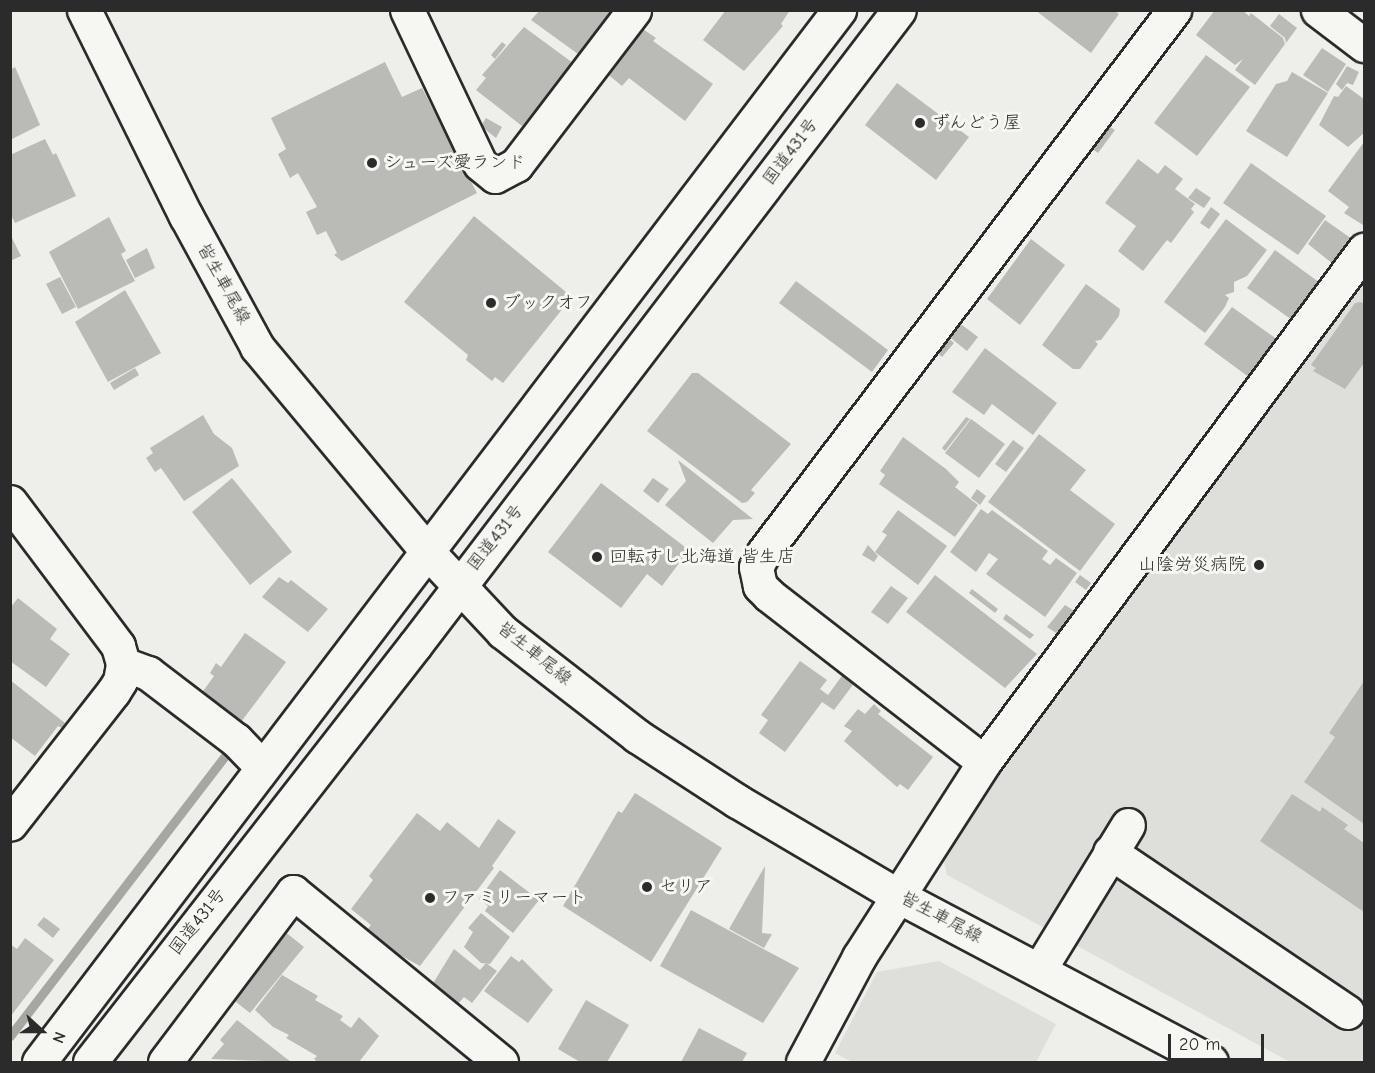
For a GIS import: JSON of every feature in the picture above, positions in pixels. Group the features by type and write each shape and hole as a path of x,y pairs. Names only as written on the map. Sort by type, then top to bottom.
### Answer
{"main road":[{"name":"皆生車尾線","path":"84,10 186,216 257,346 426,550 503,632 636,736 898,896 1211,1062"},
{"path":"407,10 480,164 495,176 516,165 634,10"},
{"path":"39,1062 426,550 839,10"},
{"name":"国道431号","path":"90,1062 459,586 898,10"},
{"path":"984,762 769,595 760,586 756,567 771,542 1174,10"},
{"path":"1322,12 1365,45"},
{"path":"803,1062 859,957 984,762 1365,250"},
{"path":"10,502 118,646 123,664 120,681 113,692 10,824"},
{"path":"123,664 148,673 236,740 262,767"},
{"path":"1039,970 1128,825"},
{"path":"1110,852 1347,1012"},
{"path":"165,1062 293,892 501,1062"}],"shaded area":[{"name":"山陰労災病院","path":"1364,277 1364,1062 1290,1062 947,875 942,853"},
{"path":"939,961 1056,1024 1036,1062 852,1062 835,1053 877,972"}],"building":[{"path":"540,10 611,10 578,54 531,20"},
{"path":"726,10 790,10 781,24 783,26 744,71 703,40"},
{"path":"1035,10 1114,10 1119,14 1091,53"},
{"path":"1215,10 1242,10 1249,16 1251,13 1283,38 1285,44 1255,85 1235,70 1243,59 1235,65 1196,35"},
{"path":"1279,14 1297,28 1286,43 1285,38 1270,26"},
{"path":"524,27 573,63 522,126 476,90 486,78 482,75"},
{"path":"640,27 656,38 653,41 713,84 685,121 629,78 622,86 605,72"},
{"path":"502,42 506,45 495,59 491,55"},
{"path":"1322,48 1346,64 1328,92 1303,75"},
{"path":"1206,55 1250,87 1197,156 1154,123"},
{"path":"385,62 402,97 422,88 477,193 342,261 334,255 337,253 326,231 317,235 306,212 317,207 298,173 290,178 278,154 286,149 271,118"},
{"path":"1347,66 1359,72 1353,85 1347,83 1342,90 1336,84"},
{"path":"15,67 40,125 10,140 10,70"},
{"path":"1292,72 1328,93 1287,157 1246,131 1276,84 1287,81"},
{"path":"897,83 969,137 936,180 865,125"},
{"path":"1346,86 1364,99 1364,133 1348,147 1319,125 1334,96 1338,97"},
{"path":"486,118 502,127 496,138 481,126"},
{"path":"1107,125 1115,130 1098,153 1091,148"},
{"path":"45,139 53,155 56,153 76,196 15,223 10,213 10,155"},
{"path":"1364,142 1363,225 1344,213 1349,207 1328,191"},
{"path":"1138,159 1158,174 1165,165 1183,179 1175,189 1195,204 1191,209 1194,212 1171,243 1167,240 1143,271 1118,251 1136,226 1105,203"},
{"path":"1251,163 1326,216 1298,255 1223,203"},
{"path":"1196,188 1211,198 1204,208 1188,198"},
{"path":"1211,207 1220,214 1209,229 1200,223"},
{"path":"474,216 572,297 503,383 495,377 492,381 466,360 468,355 404,302"},
{"path":"109,217 126,251 121,254 135,281 78,309 49,252"},
{"path":"1226,219 1267,250 1247,276 1234,282 1234,292 1225,295 1229,298 1225,307 1205,333 1164,302"},
{"path":"1325,220 1352,239 1333,264 1308,244"},
{"path":"10,234 21,256 10,261"},
{"path":"1031,239 1065,265 1020,325 987,299"},
{"path":"147,248 155,268 135,278 126,260"},
{"path":"1275,250 1320,283 1292,320 1247,288"},
{"path":"60,277 76,307 62,314 46,284"},
{"path":"796,281 888,350 872,372 779,303"},
{"path":"1086,284 1120,309 1119,316 1101,340 1095,341 1098,344 1080,369 1073,369 1042,345"},
{"path":"125,290 161,353 108,382 75,322"},
{"path":"1355,303 1364,304 1364,363 1345,389 1313,371 1316,368 1311,365"},
{"path":"1232,307 1278,340 1250,378 1204,344"},
{"path":"958,322 978,337 967,351 947,335"},
{"path":"947,337 954,343 942,357 935,351"},
{"path":"985,348 1057,403 1033,435 992,404 984,415 952,392"},
{"path":"135,368 139,375 114,390 110,383"},
{"path":"692,373 698,373 791,444 751,490 755,493 747,502 742,503 647,431"},
{"path":"203,415 214,434 232,448 239,466 184,501 161,468 155,472 146,458 153,453 150,448"},
{"path":"966,417 970,419 945,451 942,448"},
{"path":"971,419 1005,444 979,478 945,453"},
{"path":"1039,434 1086,470 1070,490 1115,524 1080,571 988,502"},
{"path":"903,437 946,469 959,482 955,487 978,505 955,537 879,484 885,475 880,471"},
{"path":"1013,440 1024,448 1006,472 995,464"},
{"path":"678,460 753,519 733,520 713,543 665,505 686,481"},
{"path":"232,478 292,552 250,585 192,512"},
{"path":"653,478 669,489 658,503 643,491"},
{"path":"601,483 689,550 662,586 647,574 621,608 548,552"},
{"path":"977,489 986,496 980,505 971,498"},
{"path":"981,509 988,514 992,510 1048,551 1042,559 1050,565 1056,558 1077,573 1045,617 986,574 998,559 989,553 976,572 950,552"},
{"path":"898,510 947,546 918,585 875,552 887,535 882,532"},
{"path":"868,545 878,556 874,562 862,555"},
{"path":"935,575 1037,654 1005,688 906,612"},
{"path":"1080,575 1091,583 1086,590 1075,582"},
{"path":"279,577 288,583 291,580 328,609 308,632 262,597"},
{"path":"891,586 908,598 888,624 871,612"},
{"path":"972,589 998,609 995,613 969,593"},
{"path":"18,598 57,629 50,639 70,654 46,687 10,661 10,608"},
{"path":"1065,605 1076,612 1059,635 1047,627"},
{"path":"1006,614 1034,635 1030,639 1003,619"},
{"path":"245,633 286,662 241,722 201,694 214,676 210,673 216,663 221,667"},
{"path":"800,661 827,680 820,689 828,695 844,673 855,682 834,710 822,702 785,752 759,733 768,720 761,715"},
{"path":"10,680 65,723 62,728 58,726 35,756 10,737"},
{"path":"1364,681 1364,824 1304,782 1335,737 1329,733"},
{"path":"874,704 881,711 878,714 933,757 908,790 900,784 897,787 844,741 852,731 844,726 858,709 865,714"},
{"path":"635,793 722,848 651,962 563,906 618,811 622,813"},
{"path":"1292,794 1320,812 1322,807 1348,825 1344,829 1364,843 1364,912 1260,841"},
{"name":"ファミリーマート","path":"417,813 440,831 447,822 479,848 498,819 516,832 492,866 494,868 420,966 363,935 371,925 351,909 373,880 369,876"},
{"path":"765,866 762,933 772,934 764,948 729,929"},
{"path":"500,870 539,900 513,933 485,911 488,906 479,899"},
{"path":"691,910 799,968 763,1023 660,966"},
{"path":"481,913 510,937 490,964 481,963 464,947 473,932 468,928"},
{"path":"44,917 60,929 53,938 37,925"},
{"path":"284,931 304,947 250,1013 231,998"},
{"path":"25,938 54,960 10,1017 10,944 17,949"},
{"path":"454,949 480,970 486,963 497,971 472,1003 464,997 457,1005 432,985"},
{"path":"511,956 519,962 522,959 553,990 528,1023 484,991"},
{"path":"282,975 318,996 315,1000 343,1016 340,1020 351,1028 359,1017 379,1036 359,1062 318,1062 314,1059 317,1056 286,1038 289,1035 273,1027 255,1010"},
{"path":"586,1000 629,1025 607,1062 580,1062 558,1049"},
{"path":"237,1020 291,1062 211,1059 224,1044 220,1040"},
{"path":"699,1028 747,1053 742,1062 681,1062"}],"waterway":[{"path":"10,1036 231,748"}],"place":[{"name":"ずんどう屋","path":"920,123"},
{"name":"シューズ愛ランド","path":"372,163"},
{"name":"ブックオフ","path":"491,303"},
{"name":"回転すし北海道 皆生店","path":"597,557"},
{"name":"山陰労災病院","path":"1259,565"},
{"name":"セリア","path":"647,887"},
{"name":"ファミリーマート","path":"430,898"}]}
